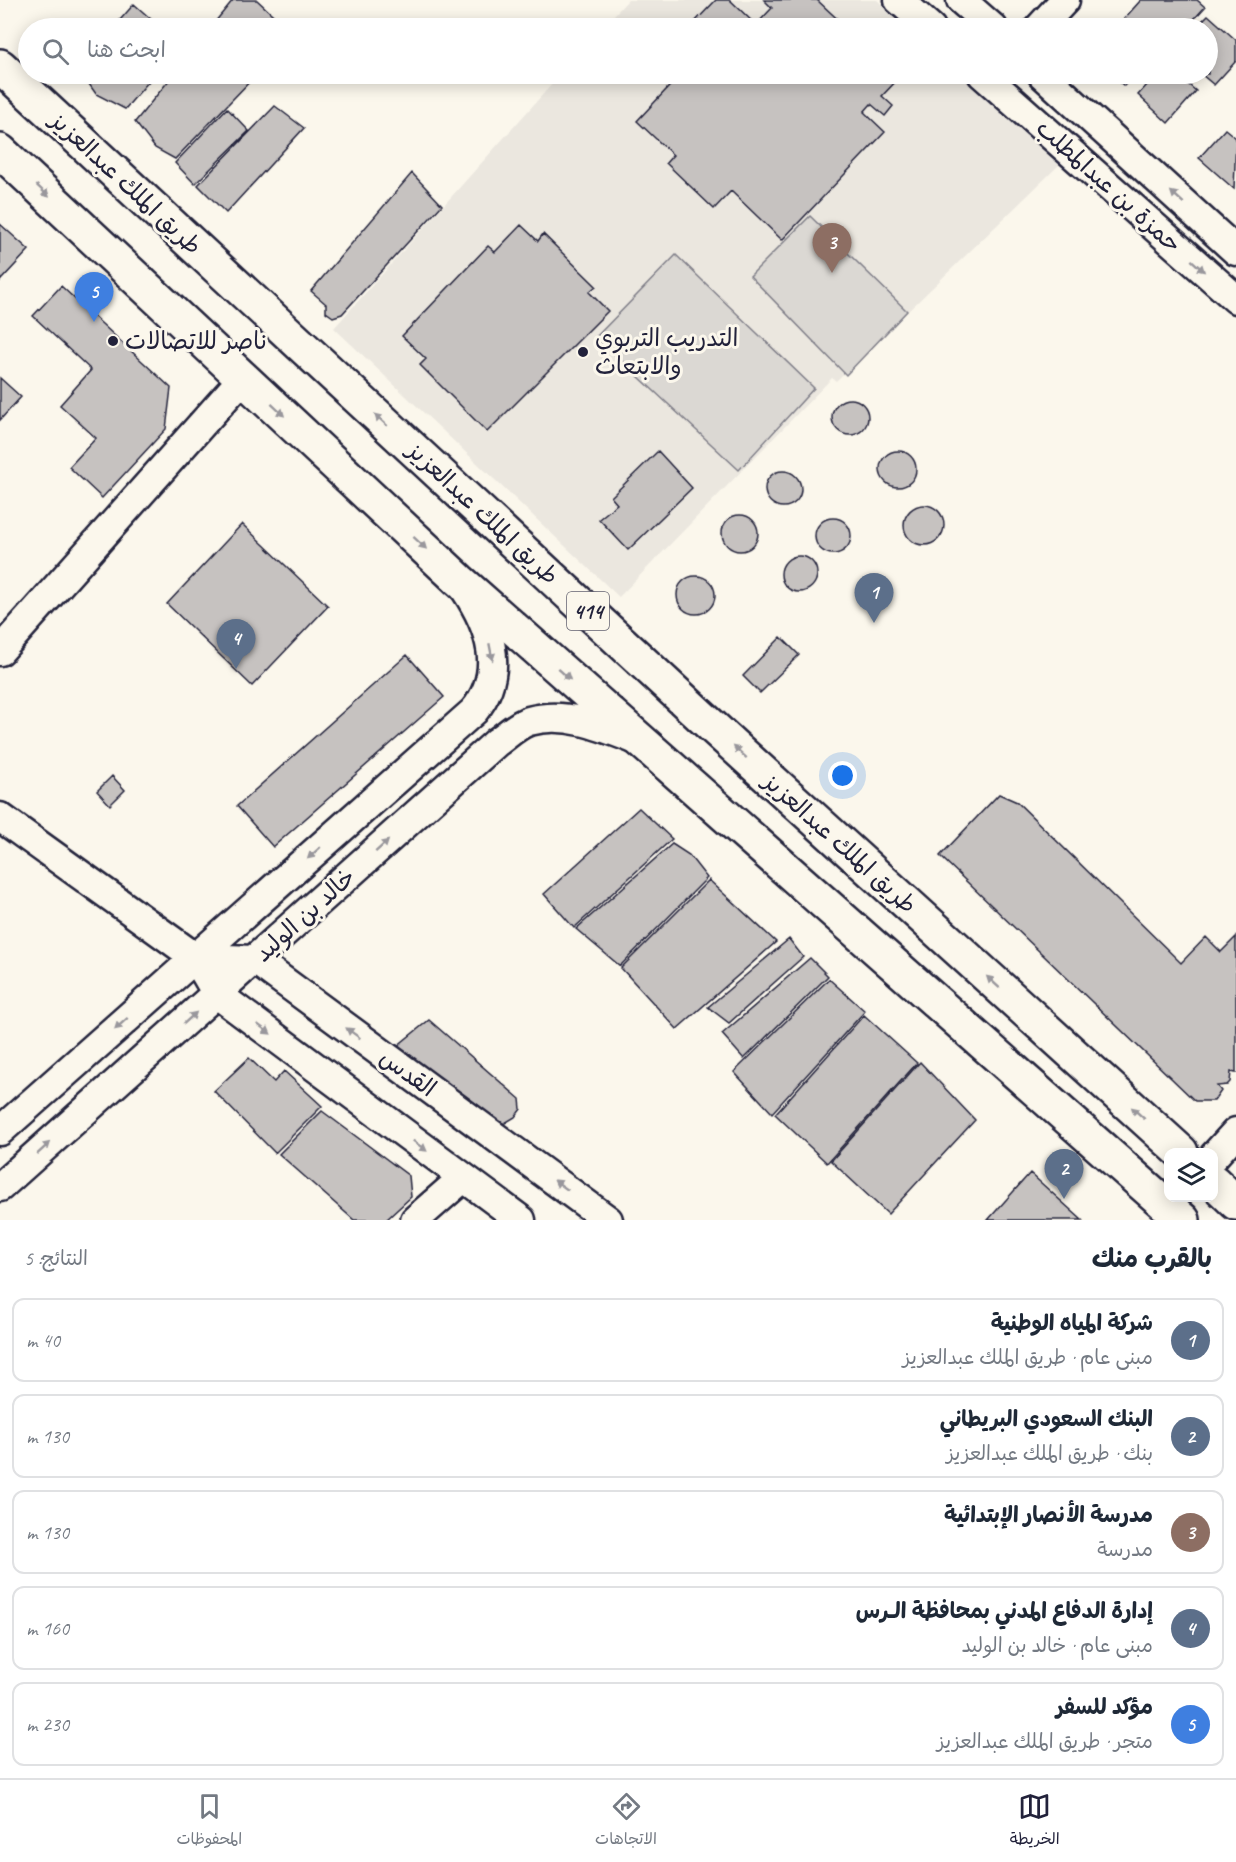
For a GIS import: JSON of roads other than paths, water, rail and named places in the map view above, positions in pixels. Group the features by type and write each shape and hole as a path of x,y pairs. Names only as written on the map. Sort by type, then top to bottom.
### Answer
{"highway":[{"name":"طريق الملك عبدالعزيز","path":"0,66 18,83"},
{"name":"طريق الملك عبدالعزيز","path":"19,84 704,718 1177,1148"},
{"name":"414","path":"0,151 459,580 1171,1211"},
{"path":"1218,1186 1236,1203"}],"street":[{"path":"899,0 920,18"},
{"path":"961,0 982,18"},
{"path":"1048,18 1065,0"},
{"name":"حمزة بن عبدالمطلب","path":"993,84 1236,299"},
{"name":"حمزة بن عبدالمطلب","path":"1053,84 1236,251"},
{"path":"0,651 243,378"},
{"name":"خالد بن الوليد","path":"0,1131 474,711 487,696 494,675 492,654 474,602 459,580"},
{"name":"خالد بن الوليد","path":"0,1186 497,742 527,722 557,718 593,723 637,740"},
{"path":"0,817 195,958 217,994 521,1220"},
{"path":"195,958 255,960"},
{"name":"القدس","path":"255,960 608,1220"},
{"path":"1218,1152 1236,1132"},
{"path":"415,1220 463,1178"}],"place":[{"name":"مدرسة الأنصار الإبتدائية","path":"832,273"},
{"name":"مؤكد للسفر","path":"94,322"},
{"name":"ناصر للاتصالات","path":"113,341"},
{"name":"التدريب التربوي والابتعاث","path":"583,352"},
{"name":"شركة المياه الوطنية","path":"874,623"},
{"name":"إدارة الدفاع المدني بمحافظة الـرس","path":"236,669"},
{"name":"البنك السعودي البريطاني","path":"1064,1199"}]}
